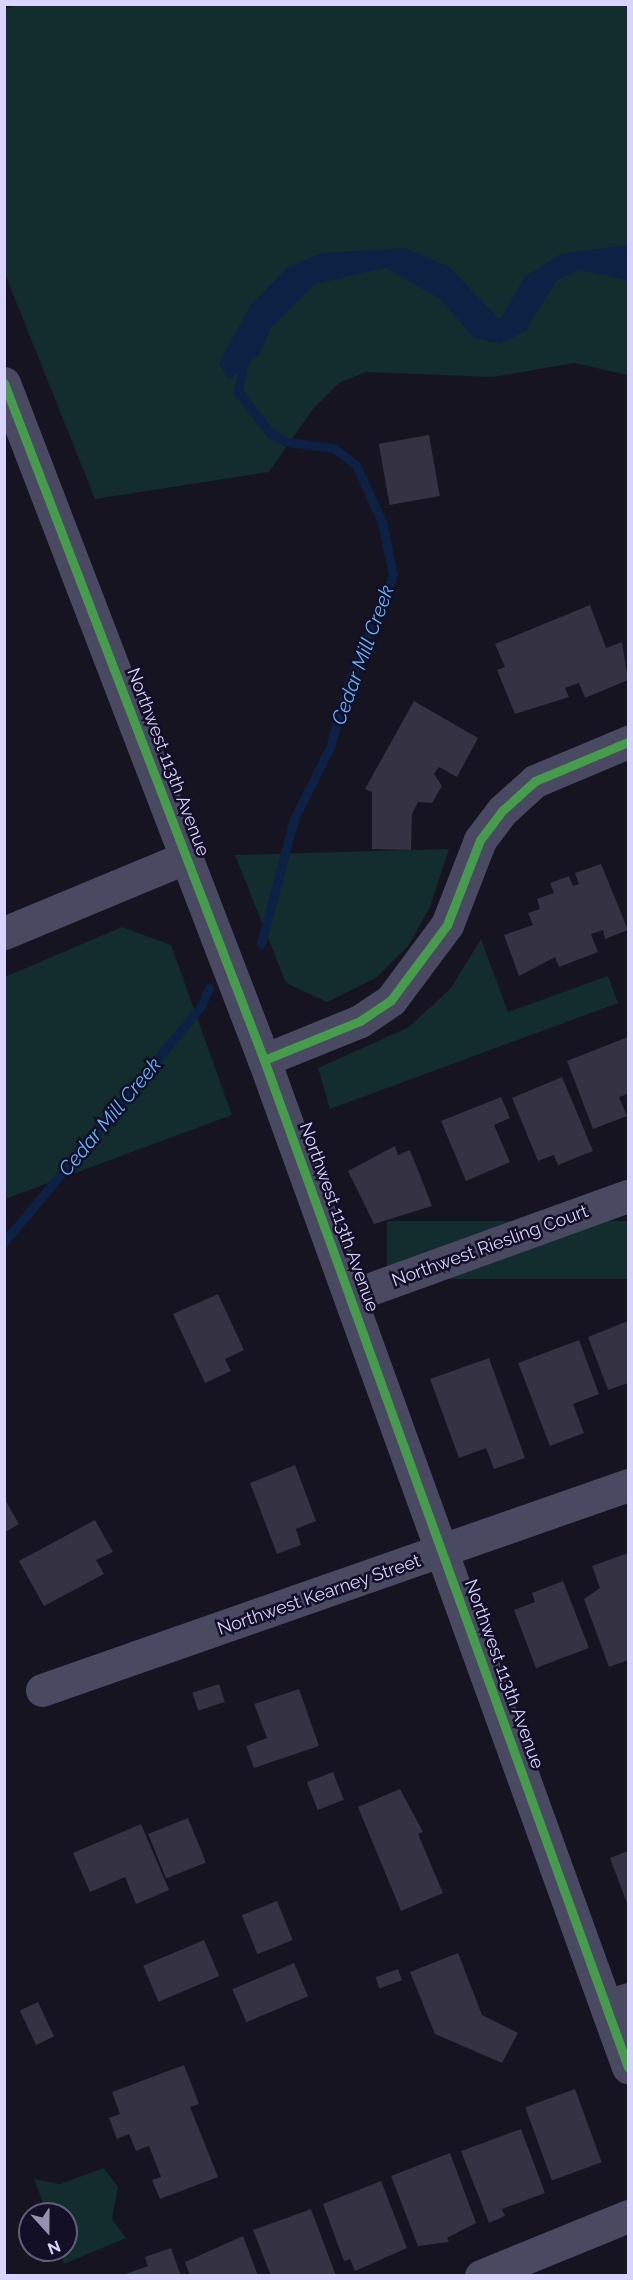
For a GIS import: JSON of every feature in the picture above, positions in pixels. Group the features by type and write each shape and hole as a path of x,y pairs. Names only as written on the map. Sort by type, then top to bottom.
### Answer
{"street":[{"name":"Northwest 113th Avenue","path":"4,383 264,1060 443,1552 618,2002 628,2067"},
{"path":"264,1060 360,1021 391,1000 447,925 480,840 503,810 535,782 628,742"},
{"path":"4,933 187,857"},
{"name":"Northwest Riesling Court","path":"351,1296 628,1196"},
{"name":"Northwest Kearney Street","path":"42,1690 443,1552 628,1485"},
{"path":"481,2276 628,2216"}],"green space":[{"path":"19,4 628,5 628,375 574,363 493,377 366,372 339,383 313,409 269,472 95,499 5,274 5,9"},
{"path":"449,849 430,907 408,946 377,977 327,1002 286,983 235,855"},
{"path":"122,927 171,945 232,1115 5,1199 5,977"},
{"path":"481,939 508,1012 608,976 618,1003 330,1109 318,1068 409,1027 451,988"},
{"path":"387,1221 628,1221 628,1279 387,1279"},
{"path":"104,2168 118,2187 112,2219 126,2238 78,2258 78,2202 43,2202 34,2179 60,2184"}],"water":[{"path":"628,245 628,280 579,270 557,280 526,330 501,344 474,338 440,299 386,268 315,284 271,328 259,355 229,380 219,364 250,306 287,268 321,253 405,248 450,268 500,320 524,278 561,254"}],"building":[{"path":"429,435 440,496 390,505 379,444"},
{"path":"590,605 606,648 622,642 628,680 585,698 579,683 565,688 569,697 515,714 497,670 505,667 495,644"},
{"path":"414,701 478,738 457,777 439,767 434,774 442,786 432,803 418,802 412,814 411,850 372,849 372,792 365,789"},
{"path":"601,864 628,930 605,939 603,930 591,934 598,952 559,967 555,957 519,976 504,935 533,925 528,913 540,909 537,899 554,893 550,883 569,876 573,886 579,884 575,873"},
{"path":"628,1037 628,1094 619,1097 627,1116 593,1129 567,1061"},
{"path":"562,1077 593,1151 558,1165 554,1155 538,1161 512,1098"},
{"path":"501,1097 510,1118 494,1125 510,1162 466,1181 441,1121"},
{"path":"395,1146 398,1155 410,1150 432,1206 374,1224 348,1171"},
{"path":"218,1294 244,1350 225,1359 231,1371 205,1383 173,1314"},
{"path":"628,1321 628,1383 608,1390 588,1337"},
{"path":"579,1340 599,1394 573,1404 584,1433 550,1446 518,1363"},
{"path":"489,1358 525,1458 494,1469 486,1448 459,1458 430,1379"},
{"path":"295,1465 316,1521 296,1529 301,1545 277,1554 250,1483"},
{"path":"4,1498 19,1524 4,1533"},
{"path":"95,1520 113,1552 96,1560 104,1574 44,1606 19,1561"},
{"path":"628,1553 628,1660 609,1667 584,1599 600,1588 592,1566"},
{"path":"563,1581 589,1648 536,1668 514,1610 535,1602 532,1593"},
{"path":"219,1684 225,1702 198,1711 192,1693"},
{"path":"299,1689 319,1746 254,1768 246,1746 267,1738 254,1704"},
{"path":"333,1772 344,1800 318,1810 307,1782"},
{"path":"400,1789 423,1832 418,1834 443,1893 401,1911 358,1807"},
{"path":"188,1818 206,1863 166,1879 148,1834"},
{"path":"141,1824 169,1890 136,1904 125,1877 90,1892 73,1853"},
{"path":"628,1851 628,1906 610,1858"},
{"path":"277,1901 293,1940 258,1954 242,1915"},
{"path":"204,1940 219,1976 158,2002 143,1966"},
{"path":"458,1953 482,2015 518,2033 502,2063 435,2034 410,1972"},
{"path":"294,1963 308,1996 246,2022 232,1989"},
{"path":"398,1969 402,1980 380,1988 375,1977"},
{"path":"38,2002 54,2036 36,2045 20,2010"},
{"path":"184,2065 199,2104 190,2107 218,2177 160,2199 152,2180 161,2177 149,2146 136,2151 129,2134 117,2139 109,2118 120,2114 112,2092"},
{"path":"575,2089 602,2162 552,2180 525,2107"},
{"path":"521,2129 545,2193 502,2209 505,2216 489,2223 461,2151"},
{"path":"450,2153 476,2223 447,2238 449,2242 418,2246 391,2176"},
{"path":"381,2181 407,2248 355,2271 350,2259 344,2261 323,2204"},
{"path":"311,2209 336,2276 271,2276 253,2230"},
{"path":"243,2236 258,2276 190,2276 185,2262"},
{"path":"171,2248 181,2276 120,2276 148,2266 145,2257"}],"waterway":[{"name":"Cedar Mill Creek","path":"245,358 238,392 270,433 287,442 334,448 356,465 382,522 393,575 347,687 330,747 294,819 261,944"},
{"name":"Cedar Mill Creek","path":"4,1242 200,1008 209,988"}],"cycle path":[{"path":"4,383 264,1060 628,2067"},
{"path":"264,1060 360,1021 391,1000 447,925 480,840 503,810 535,781 628,742"}]}
